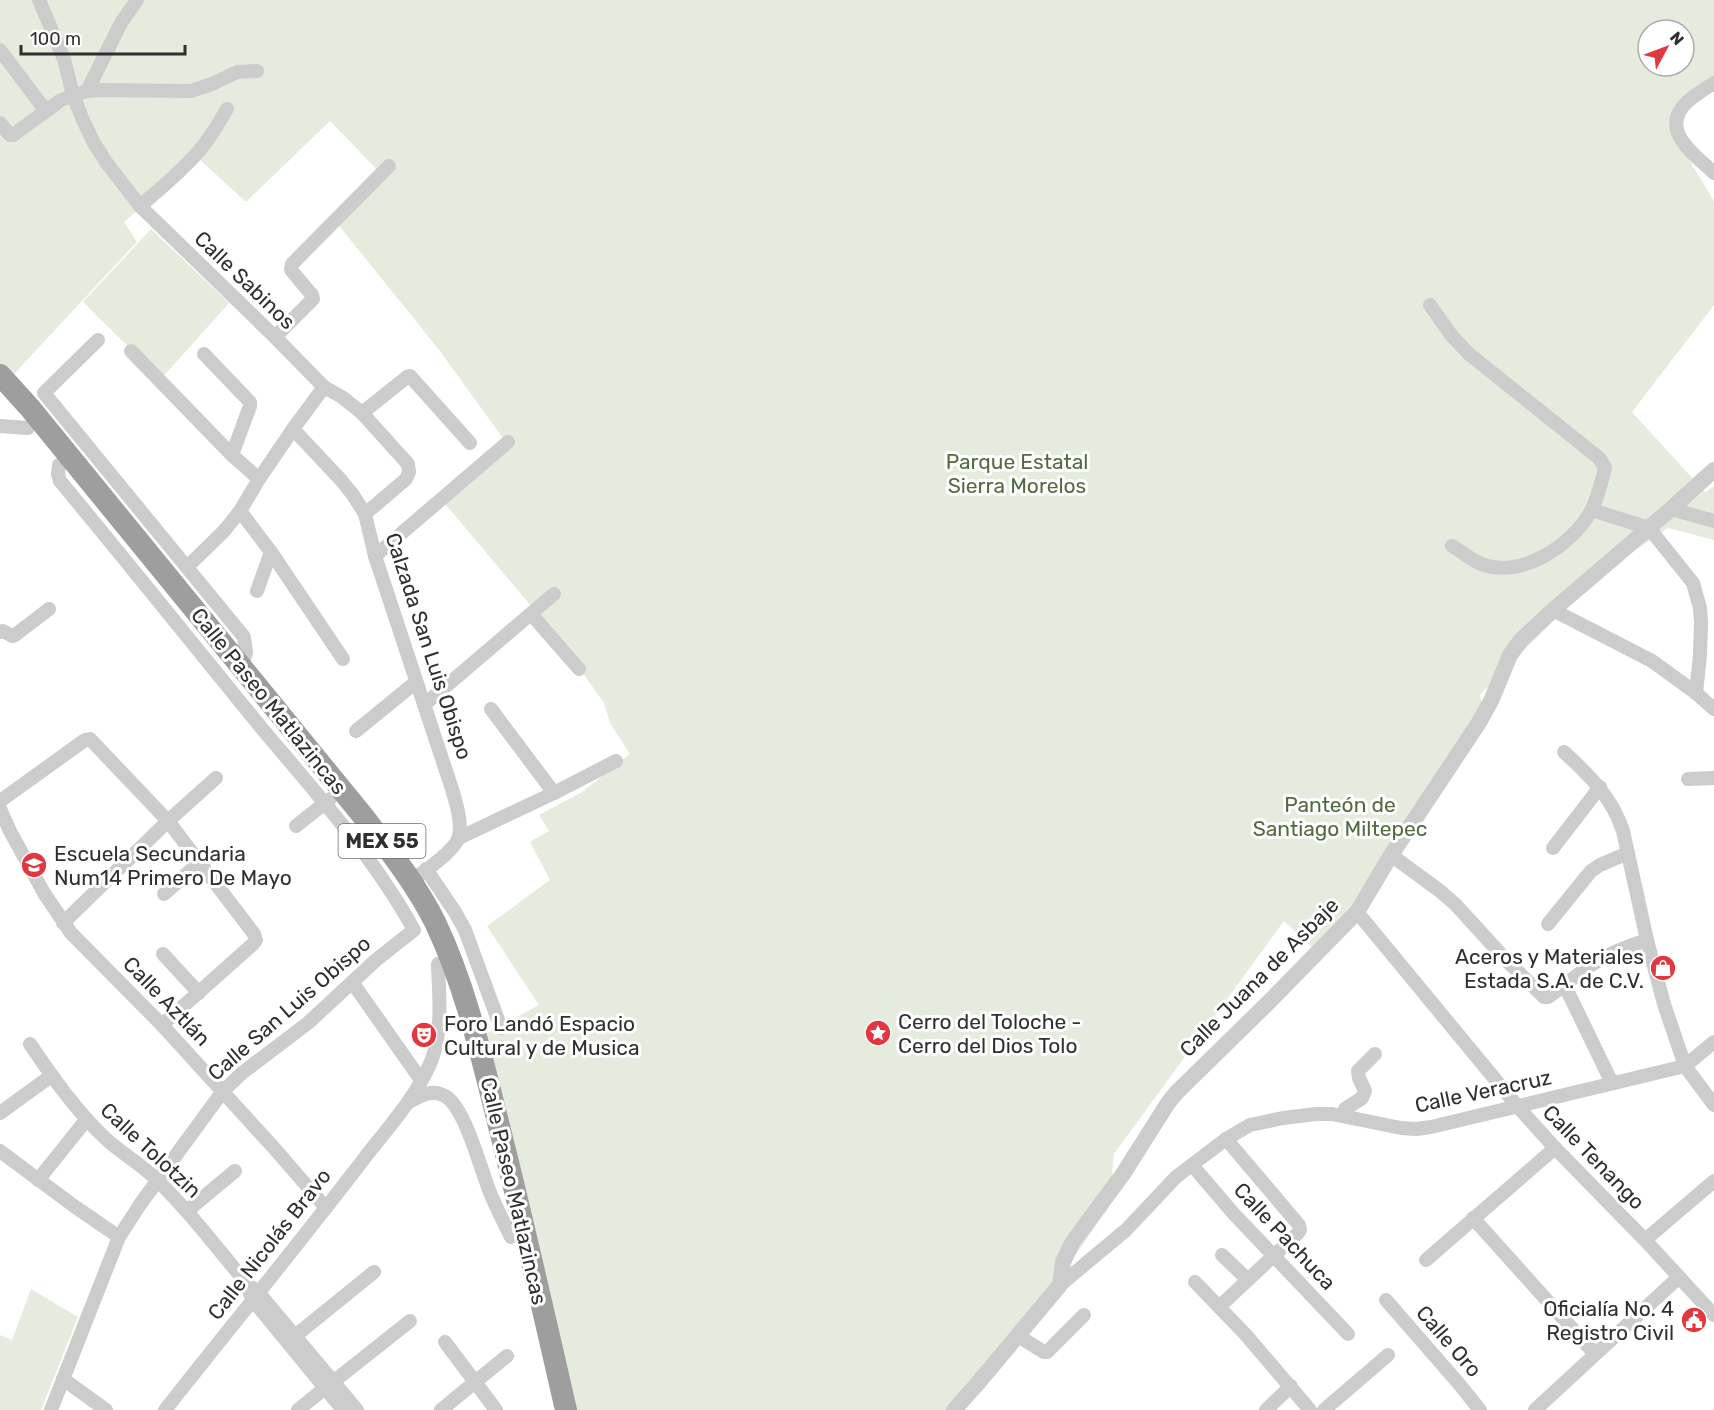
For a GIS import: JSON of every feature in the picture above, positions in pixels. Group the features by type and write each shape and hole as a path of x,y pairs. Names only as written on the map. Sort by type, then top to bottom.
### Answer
{"highway":[{"name":"Calle Paseo Matlazincas","path":"0,375 30,408 363,816 418,875 434,921 448,951 474,1029 509,1166 566,1410"},
{"name":"Calle Paseo Matlazincas","path":"0,396 59,465 394,880 421,926 448,988 465,1042 553,1410"}],"street":[{"name":"Calle Sabinos","path":"39,0 80,93 82,118 106,162 140,206 324,387 342,397 362,413 404,460 409,468 405,479 365,514"},
{"path":"80,93 137,0"},
{"path":"0,50 46,111"},
{"path":"4,128 10,135 13,135 61,100 80,93 101,90 191,91 237,72 257,71"},
{"path":"1714,83 1688,101 1677,117 1676,125 1682,141 1714,173"},
{"path":"140,206 199,152 226,109"},
{"path":"275,337 313,299 312,294 292,272 292,264 389,166"},
{"path":"1430,305 1452,336 1469,354 1603,462 1604,473 1592,510 1577,531 1550,554 1524,565 1501,567 1480,564 1452,546"},
{"path":"98,340 44,393 244,638 246,653 241,666"},
{"path":"131,351 232,455 259,479"},
{"path":"204,354 250,402 232,455"},
{"path":"362,413 410,376 470,443"},
{"path":"187,567 224,531 240,511 259,479 324,387"},
{"path":"0,426 28,428"},
{"name":"Calzada San Luis Obispo","path":"293,429 341,480 365,514 375,556 452,789 459,819 459,837"},
{"path":"375,556 508,442"},
{"name":"Calle Juana de Asbaje","path":"954,1410 1060,1285 1063,1262 1072,1243 1123,1174 1168,1103 1184,1084 1358,912 1391,855 1478,724 1516,647 1553,610 1671,510 1714,470"},
{"path":"124,523 129,497"},
{"path":"1592,510 1649,528 1690,578 1708,624 1700,655 1695,693"},
{"path":"1671,510 1714,521"},
{"path":"240,511 272,552 343,659"},
{"path":"257,591 272,552"},
{"path":"424,705 554,594"},
{"path":"1700,608 1714,605"},
{"path":"5,634 15,635 49,609"},
{"path":"1553,610 1652,661 1714,709"},
{"path":"531,614 579,669"},
{"path":"356,730 416,682"},
{"path":"491,709 554,794"},
{"path":"0,801 85,740 91,740 168,822 256,938 253,944 162,1025"},
{"path":"1564,752 1600,787 1619,817 1664,1004 1685,1066 1714,1105"},
{"path":"501,1028 465,930 455,912 418,875 452,847 459,837 554,794 616,761"},
{"path":"63,923 216,778"},
{"path":"1688,779 1714,778"},
{"path":"1553,848 1600,787"},
{"path":"296,826 328,801"},
{"name":"Calle San Luis Obispo","path":"51,1410 119,1237 130,1217 223,1091 242,1073 300,1030 389,949 414,930 386,881 328,801"},
{"name":"Calle Aztlán","path":"0,809 44,893 63,923 223,1091 326,1208"},
{"path":"1548,924 1595,867 1628,854"},
{"path":"1391,855 1456,905 1541,996 1548,997 1600,959 1647,940"},
{"path":"164,894 200,862"},
{"name":"Calle Tenango","path":"1358,912 1518,1107 1714,1314"},
{"path":"163,954 199,993"},
{"name":"Calle Nicolás Bravo","path":"165,1410 252,1291 326,1208 407,1103 431,1062 439,1030 438,964"},
{"path":"352,982 421,1080"},
{"path":"1565,986 1612,1083"},
{"path":"1685,1066 1714,1042"},
{"name":"Calle Tolotzin","path":"30,1044 51,1076 87,1119 109,1141 158,1180 329,1385 357,1410"},
{"path":"1345,1109 1362,1098 1365,1091 1358,1071 1375,1054"},
{"name":"Calle Veracruz","path":"1060,1285 1126,1230 1171,1182 1226,1139 1250,1125 1301,1114 1332,1114 1416,1129 1518,1107 1685,1066"},
{"path":"0,1113 51,1076"},
{"path":"407,1103 422,1095 435,1093 447,1096 456,1105 490,1194 511,1237"},
{"path":"38,1180 87,1119"},
{"path":"1219,1307 1300,1230 1299,1225 1226,1139"},
{"path":"1426,1260 1555,1148"},
{"path":"0,1150 119,1237"},
{"name":"Calle Pachuca","path":"1192,1165 1233,1213 1348,1334"},
{"path":"186,1211 235,1171"},
{"path":"1645,1240 1714,1181"},
{"path":"1473,1218 1595,1354"},
{"path":"1222,1255 1248,1280"},
{"path":"295,1336 374,1272"},
{"path":"1535,1410 1679,1277"},
{"path":"1195,1282 1291,1386 1310,1410"},
{"name":"Calle Tolotzin","path":"252,1291 295,1336 329,1385 343,1410"},
{"name":"Calle Oro","path":"1386,1300 1480,1410"},
{"path":"1018,1336 1047,1352 1084,1315"},
{"path":"298,1410 410,1321"},
{"path":"1404,1342 1415,1332"},
{"path":"445,1342 496,1410"},
{"path":"1324,1410 1388,1355"},
{"path":"441,1410 507,1356"},
{"path":"63,1379 106,1410"},
{"path":"1266,1410 1291,1386"}],"green space":[{"name":"Parque Estatal Sierra Morelos","path":"0,0 1714,0 1714,85 1668,125 1714,201 1714,305 1632,412 1705,492 1714,486 1714,540 1668,528 1603,575 1549,625 1480,695 1484,715 1371,885 1316,951 1284,921 1114,1154 1109,1207 1019,1335 960,1410 559,1410 469,1043 539,1005 487,926 550,880 530,842 549,831 539,815 582,792 630,754 610,723 604,703 558,638 441,499 507,444 440,351 336,222 382,175 330,121 246,202 199,159 124,222 137,242 0,389"},
{"path":"151,229 229,303 161,379 83,302"},
{"path":"31,1289 78,1317 41,1410 0,1410 0,1335 12,1340"}],"place":[{"name":"Escuela Secundaria Num14 Primero De Mayo","path":"34,865"},
{"name":"Aceros y Materiales Estada S.A. de C.V.","path":"1663,968"},
{"name":"Cerro del Toloche - Cerro del Dios Tolo","path":"878,1033"},
{"name":"Foro Landó Espacio Cultural y de Musica","path":"424,1035"},
{"name":"Oficialía No. 4 Registro Civil","path":"1694,1320"}],"park label":[{"name":"Panteón de Santiago Miltepec","path":"1340,816"}]}
